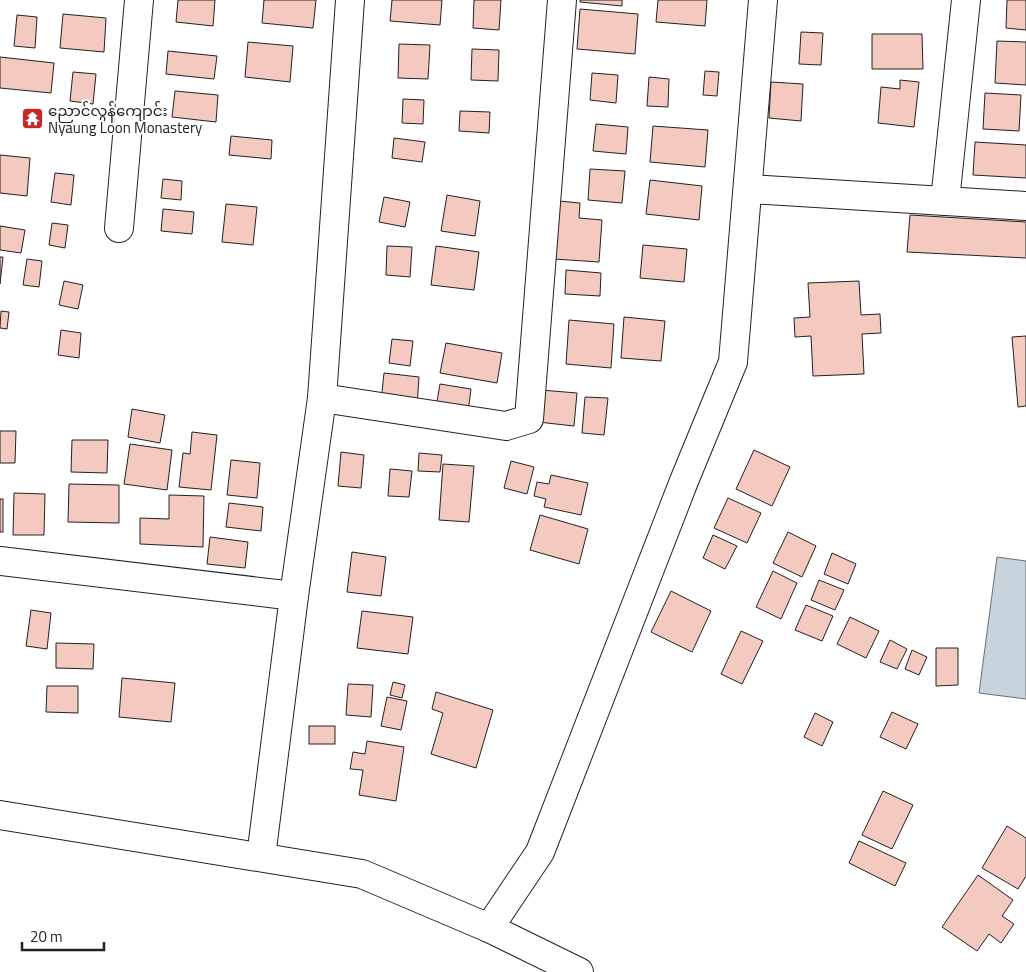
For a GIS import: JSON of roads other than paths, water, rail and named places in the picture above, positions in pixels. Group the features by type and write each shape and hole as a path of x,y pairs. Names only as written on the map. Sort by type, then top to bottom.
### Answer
{"street":[{"path":"119,228 139,0"},
{"path":"261,857 294,596 322,398 350,0"},
{"path":"322,398 506,426 529,419 562,0"},
{"path":"489,928 540,852 684,481 733,362 764,0"},
{"path":"945,201 966,0"},
{"path":"749,189 1026,206"},
{"path":"0,561 294,596"},
{"path":"0,815 362,874 489,928 579,972"}],"place":[{"name":"ညောင်လွန်ကျောင်း Nyaung Loon Monastery","path":"32,119"}]}
